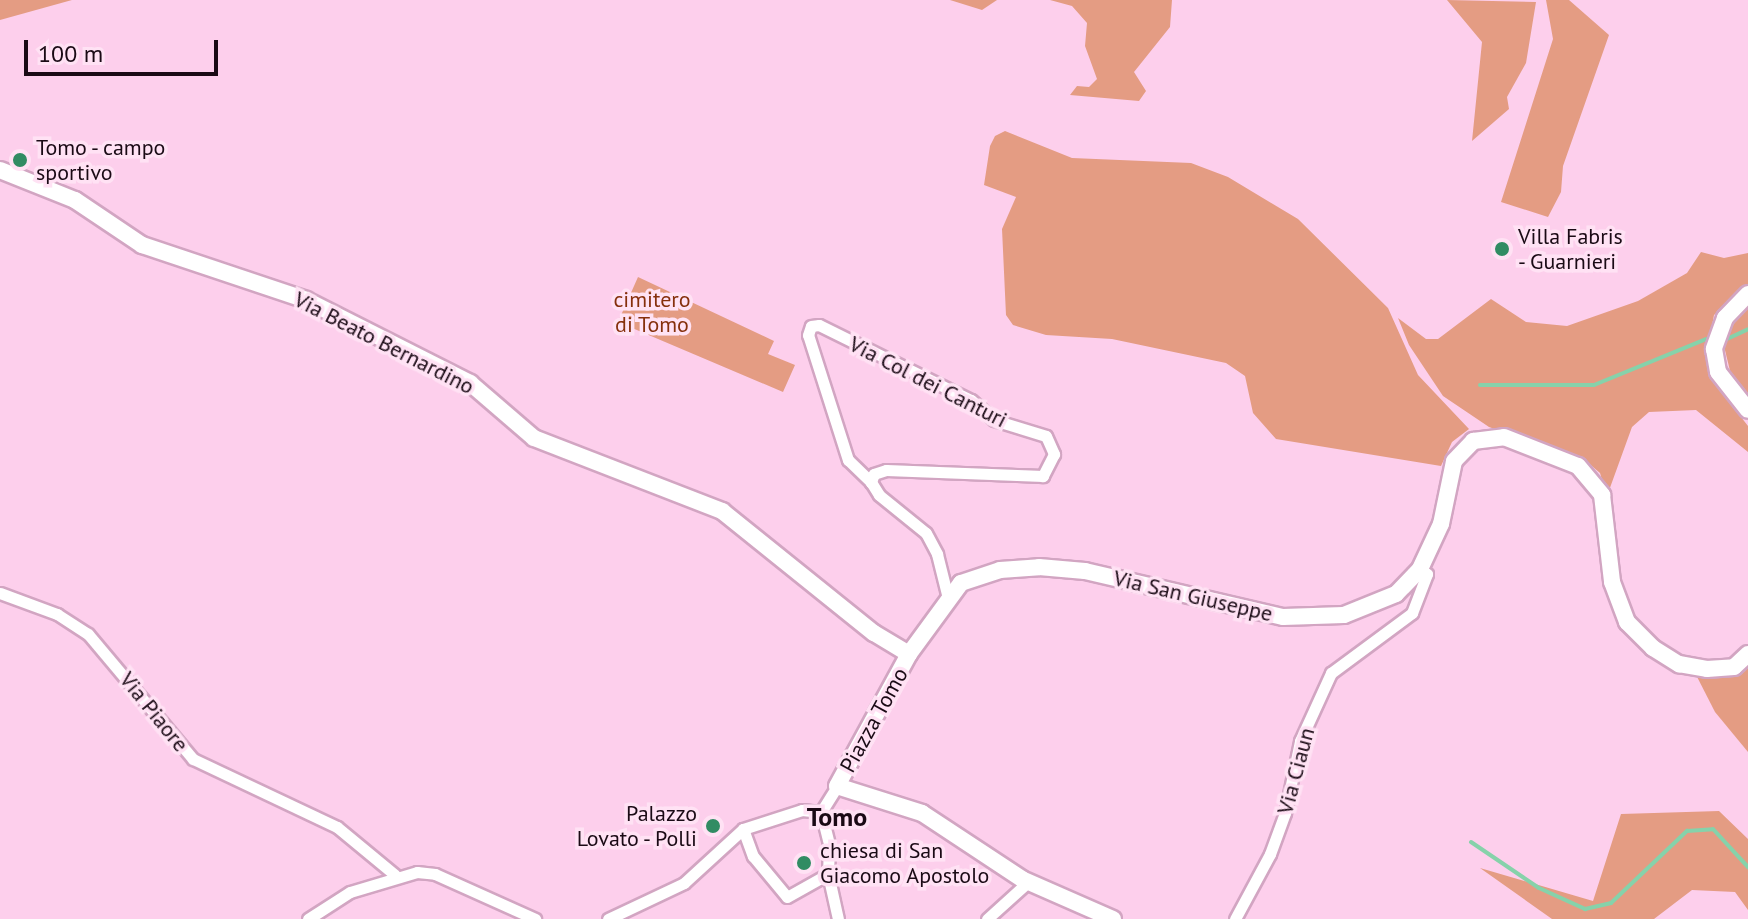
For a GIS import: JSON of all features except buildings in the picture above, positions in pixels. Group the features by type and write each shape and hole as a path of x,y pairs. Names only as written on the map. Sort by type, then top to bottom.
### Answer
{"street":[{"name":"Via Beato Bernardino","path":"0,170 75,200 142,245 306,300 470,383 534,438 722,511 874,633 909,654"},
{"path":"1748,294 1725,318 1714,349 1718,372 1748,410"},
{"name":"Via Col dei Canturi","path":"871,482 886,470 1043,476 1054,454 1046,436 994,420 971,400 819,325 811,326 808,335 848,460 871,482 890,507 926,533 937,554 948,598"},
{"name":"Via San Giuseppe","path":"909,654 961,583 1000,570 1039,567 1085,571 1283,617 1344,615 1396,594 1420,569 1441,524 1454,461 1473,441 1504,437 1578,466 1602,495 1612,582 1627,622 1653,648 1679,664 1707,669 1734,667 1748,654"},
{"name":"Via Ciaun","path":"1235,919 1270,854 1285,813 1300,741 1331,673 1412,613 1427,574 1420,569"},
{"name":"Via Piaore","path":"0,593 57,614 88,634 193,759 337,827 395,875"},
{"name":"Piazza Tomo","path":"821,812 909,654"},
{"path":"837,786 922,813 1028,882 1113,919"},
{"path":"608,919 684,883 743,829 802,810 821,812 828,835 828,874 838,919"},
{"path":"743,829 753,856 787,897 828,874"},
{"path":"308,919 350,892 395,875 435,874 535,919"},
{"path":"987,919 1028,882"}],"green space":[{"path":"0,0 72,0 0,20"},
{"path":"950,0 997,0 982,10"},
{"path":"1050,0 1172,0 1170,27 1134,72 1146,91 1139,101 1070,95 1077,86 1089,87 1097,79 1085,46 1087,23 1072,6"},
{"path":"1447,0 1536,2 1526,63 1507,97 1509,109 1472,141 1482,42"},
{"path":"1546,0 1569,0 1609,35 1563,166 1561,192 1548,217 1501,202 1553,39"},
{"path":"1005,131 1072,158 1191,163 1228,177 1298,219 1388,308 1418,375 1469,429 1452,442 1441,466 1276,439 1253,413 1245,376 1226,363 1112,339 1046,335 1013,325 1006,315 1002,229 1016,197 984,185 990,146 995,136"},
{"path":"1701,252 1724,258 1748,253 1748,285 1714,315 1706,359 1713,381 1748,426 1748,452 1696,410 1649,412 1632,427 1607,496 1600,473 1586,461 1489,427 1443,396 1409,345 1398,318 1426,339 1438,339 1491,299 1526,322 1567,326 1638,301 1687,273"},
{"name":"cimitero di Tomo","path":"638,277 774,341 768,354 795,365 783,392 618,322"},
{"path":"1748,300 1748,399 1732,379 1723,342 1727,327"},
{"path":"1748,658 1748,752 1715,712 1691,665"},
{"path":"1719,811 1748,839 1748,910 1735,892 1692,890 1654,919 1552,919 1480,868 1593,901 1621,814"}],"waterway":[{"path":"1727,339 1748,329"},
{"path":"1480,385 1594,385 1706,339"},
{"path":"1471,842 1539,888 1585,909 1611,903 1687,831 1713,829 1748,867"}],"place":[{"name":"Tomo - campo sportivo","path":"20,160"},
{"name":"Villa Fabris - Guarnieri","path":"1502,249"},
{"name":"Palazzo Lovato - Polli","path":"713,826"},
{"name":"chiesa di San Giacomo Apostolo","path":"804,863"}],"district":[{"name":"Tomo","path":"837,817"}]}
